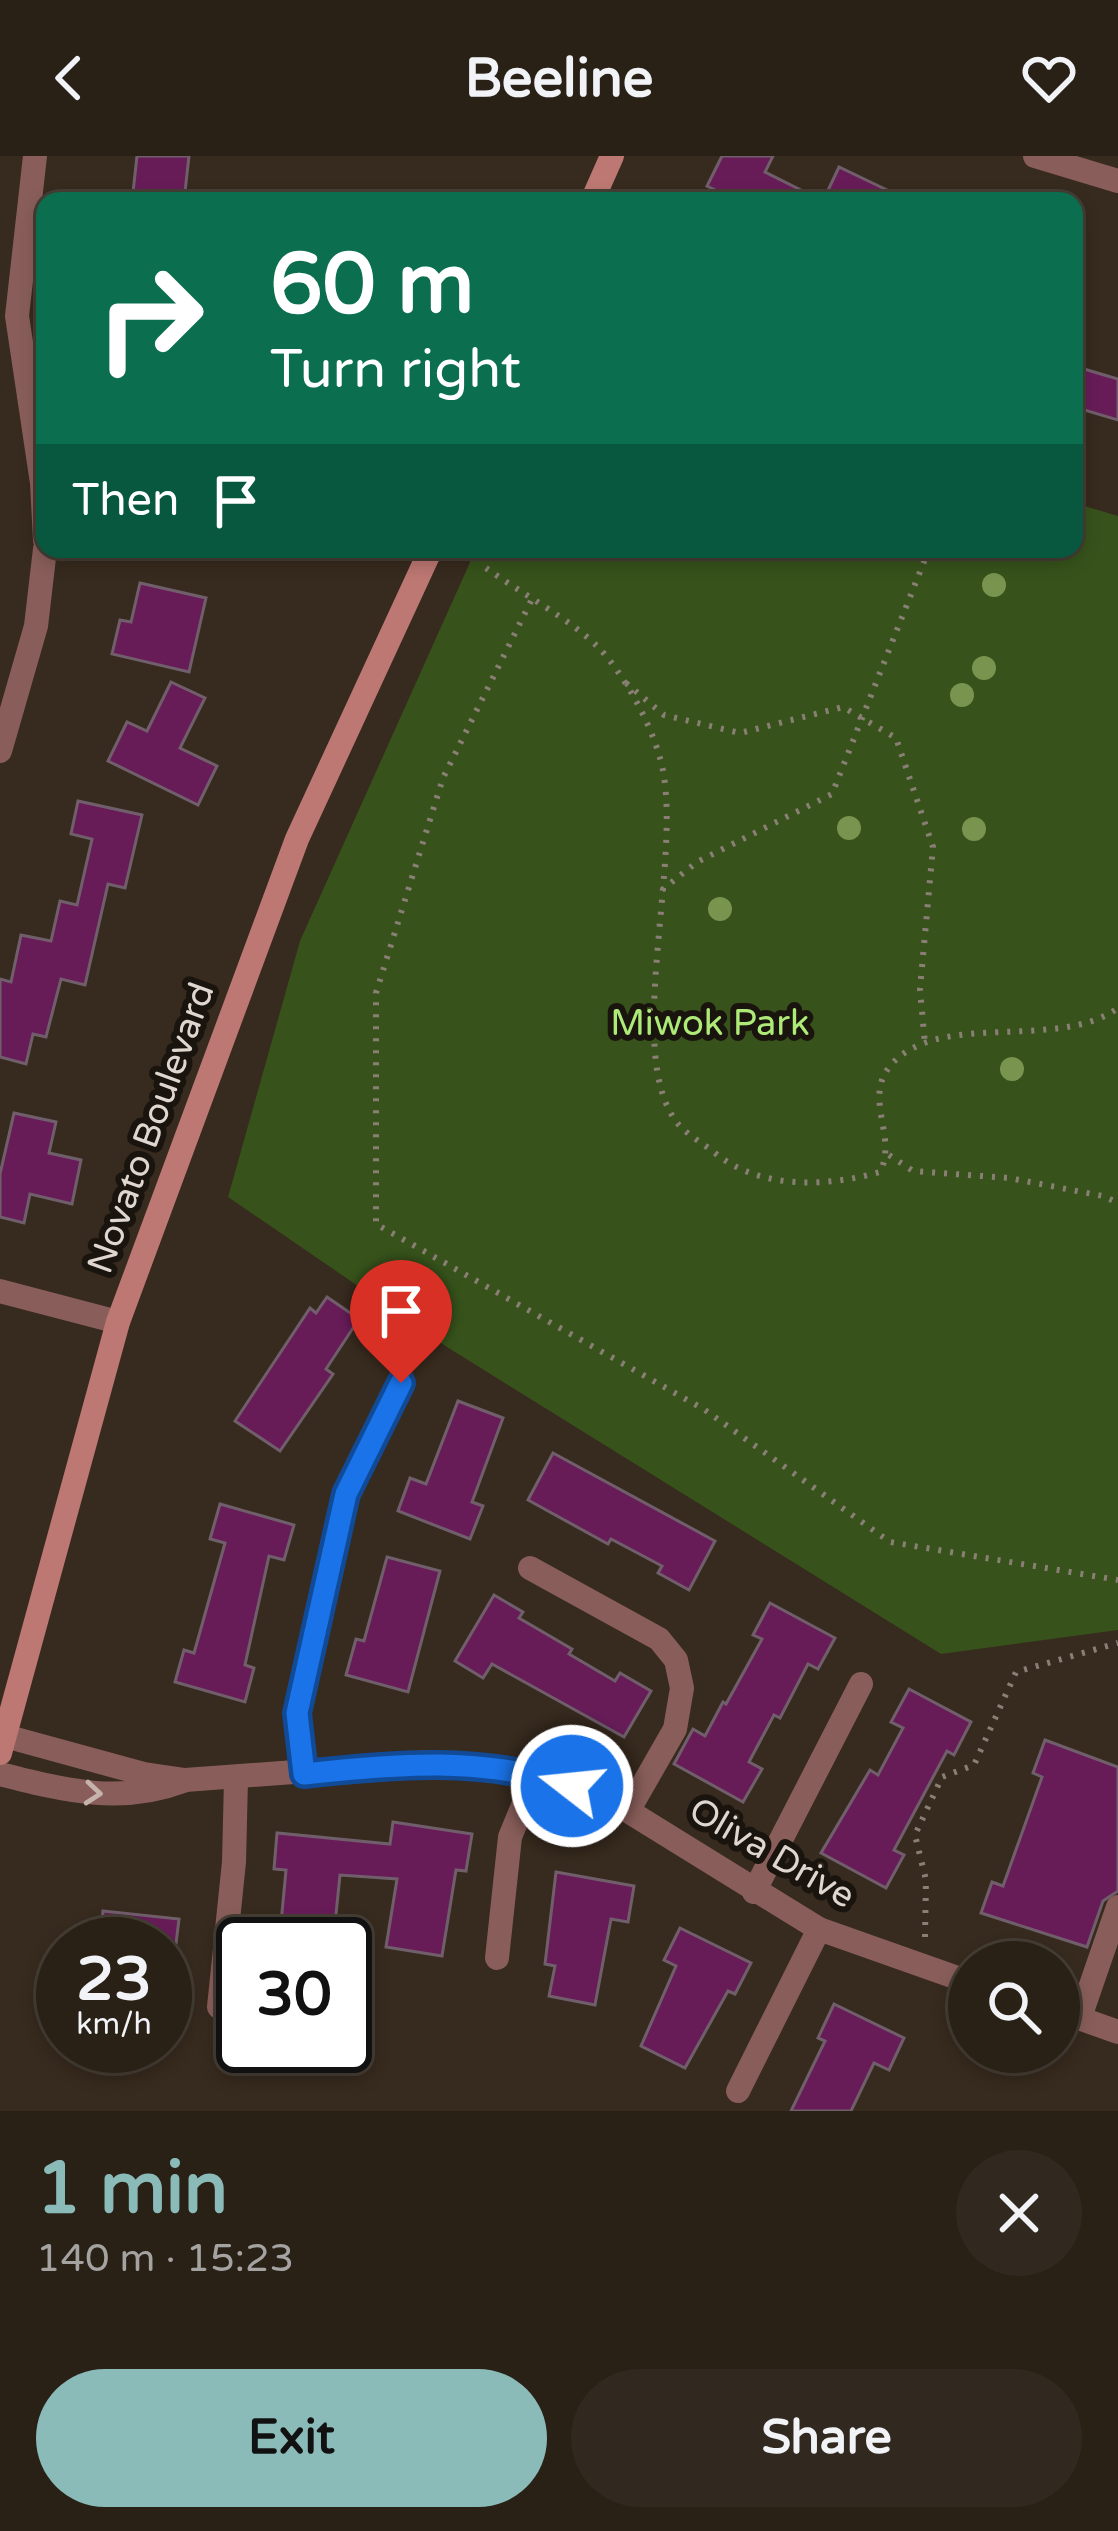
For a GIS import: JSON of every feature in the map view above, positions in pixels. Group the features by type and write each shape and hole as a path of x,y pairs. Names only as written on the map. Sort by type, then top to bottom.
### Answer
{"main road":[{"path":"596,192 612,156"},
{"name":"Novato Boulevard","path":"2,1744 118,1322 296,839 427,558"}],"street":[{"path":"35,156 16,316 36,392"},
{"path":"1035,156 1118,181"},
{"path":"0,752 36,626 43,558"},
{"path":"0,1291 118,1322"},
{"path":"304,1774 297,1713 346,1494 401,1383"},
{"path":"530,1568 659,1640 676,1660 682,1688 675,1729 628,1811"},
{"path":"754,1892 861,1684"},
{"name":"Oliva Drive","path":"2,1744 185,1780 429,1762 536,1774 628,1811 819,1929 948,1975"},
{"name":"Oliva Drive","path":"0,1774 81,1794 123,1796 154,1792 185,1780"},
{"path":"497,1958 510,1837 536,1774"},
{"path":"228,1917 236,1779"},
{"path":"1080,1992 1118,1907"},
{"path":"738,2091 819,1929"},
{"path":"1080,2018 1118,2032"}],"path":[{"path":"662,890 698,862 832,794 925,558"},
{"path":"486,568 598,647 638,707 660,758 669,819 654,967 659,1087 678,1124 731,1166 775,1180 845,1181 880,1172 889,1155 878,1099 890,1067 925,1044 1067,1029 1118,1008"},
{"path":"531,601 443,778 376,993 376,1224 705,1410 890,1542 1118,1580"},
{"path":"616,676 664,715 740,733 843,707 896,738 933,847 920,989 925,1044"},
{"path":"889,1155 913,1171 1009,1178 1118,1203"},
{"path":"925,1968 926,1880 915,1835 942,1777 974,1765 1016,1672 1118,1643"}],"green space":[{"name":"Miwok Park","path":"1083,506 1118,516 1118,1630 941,1654 447,1347 228,1197 300,941 472,558 1083,558"}],"building":[{"path":"137,156 189,156 185,192 133,192"},
{"path":"722,156 773,156 765,172 805,192 719,192 707,186"},
{"path":"839,167 891,192 827,192"},
{"path":"1083,369 1118,379 1118,420 1083,410"},
{"path":"140,583 206,598 189,672 112,654 120,620 131,622"},
{"path":"171,682 205,698 180,748 217,766 198,805 108,761 127,722 147,731"},
{"path":"78,801 142,815 125,888 108,884 85,985 61,979 46,1037 33,1034 26,1064 0,1057 0,979 11,982 21,935 51,941 60,901 77,905 92,839 71,834"},
{"path":"14,1113 56,1122 49,1153 81,1160 72,1204 30,1194 24,1223 0,1217 0,1174"},
{"path":"327,1297 359,1319 326,1369 333,1374 280,1451 235,1421 310,1308 316,1313"},
{"path":"458,1401 503,1418 472,1502 483,1506 470,1539 398,1511 410,1478 426,1484"},
{"path":"553,1453 715,1541 689,1590 658,1573 662,1566 611,1539 608,1544 528,1500"},
{"path":"220,1504 294,1525 284,1560 269,1556 245,1665 254,1668 245,1702 175,1682 184,1650 194,1653 225,1543 210,1539"},
{"path":"387,1557 440,1571 408,1692 346,1675 356,1639 364,1641"},
{"path":"494,1595 523,1612 519,1618 572,1649 569,1654 615,1681 620,1673 651,1691 624,1737 492,1664 483,1678 455,1661"},
{"path":"770,1603 835,1638 818,1669 808,1664 780,1718 774,1715 749,1762 762,1769 743,1802 674,1764 693,1729 705,1736 723,1702 726,1704 762,1639 753,1635"},
{"path":"909,1689 971,1722 954,1755 947,1751 894,1850 904,1855 886,1888 821,1853 870,1770 878,1775 903,1728 891,1722"},
{"path":"1045,1740 1118,1767 1118,1891 1103,1901 1087,1947 981,1913 992,1882 1003,1886 1042,1777 1033,1773"},
{"path":"393,1822 472,1834 466,1871 456,1870 442,1956 386,1947 397,1879 340,1875 336,1917 282,1917 286,1870 274,1869 277,1833 390,1844"},
{"path":"556,1872 634,1886 628,1922 611,1919 595,2005 549,1996 555,1966 545,1964"},
{"path":"103,1911 160,1917 102,1917"},
{"path":"680,1928 751,1963 735,1994 728,1991 685,2068 641,2046 676,1966 664,1960"},
{"path":"834,2004 904,2038 889,2070 874,2063 851,2111 791,2111 825,2041 818,2038"}],"route":[{"path":"401,1383 346,1494 297,1713 304,1774 429,1762 513,1769 572,1786"}]}
